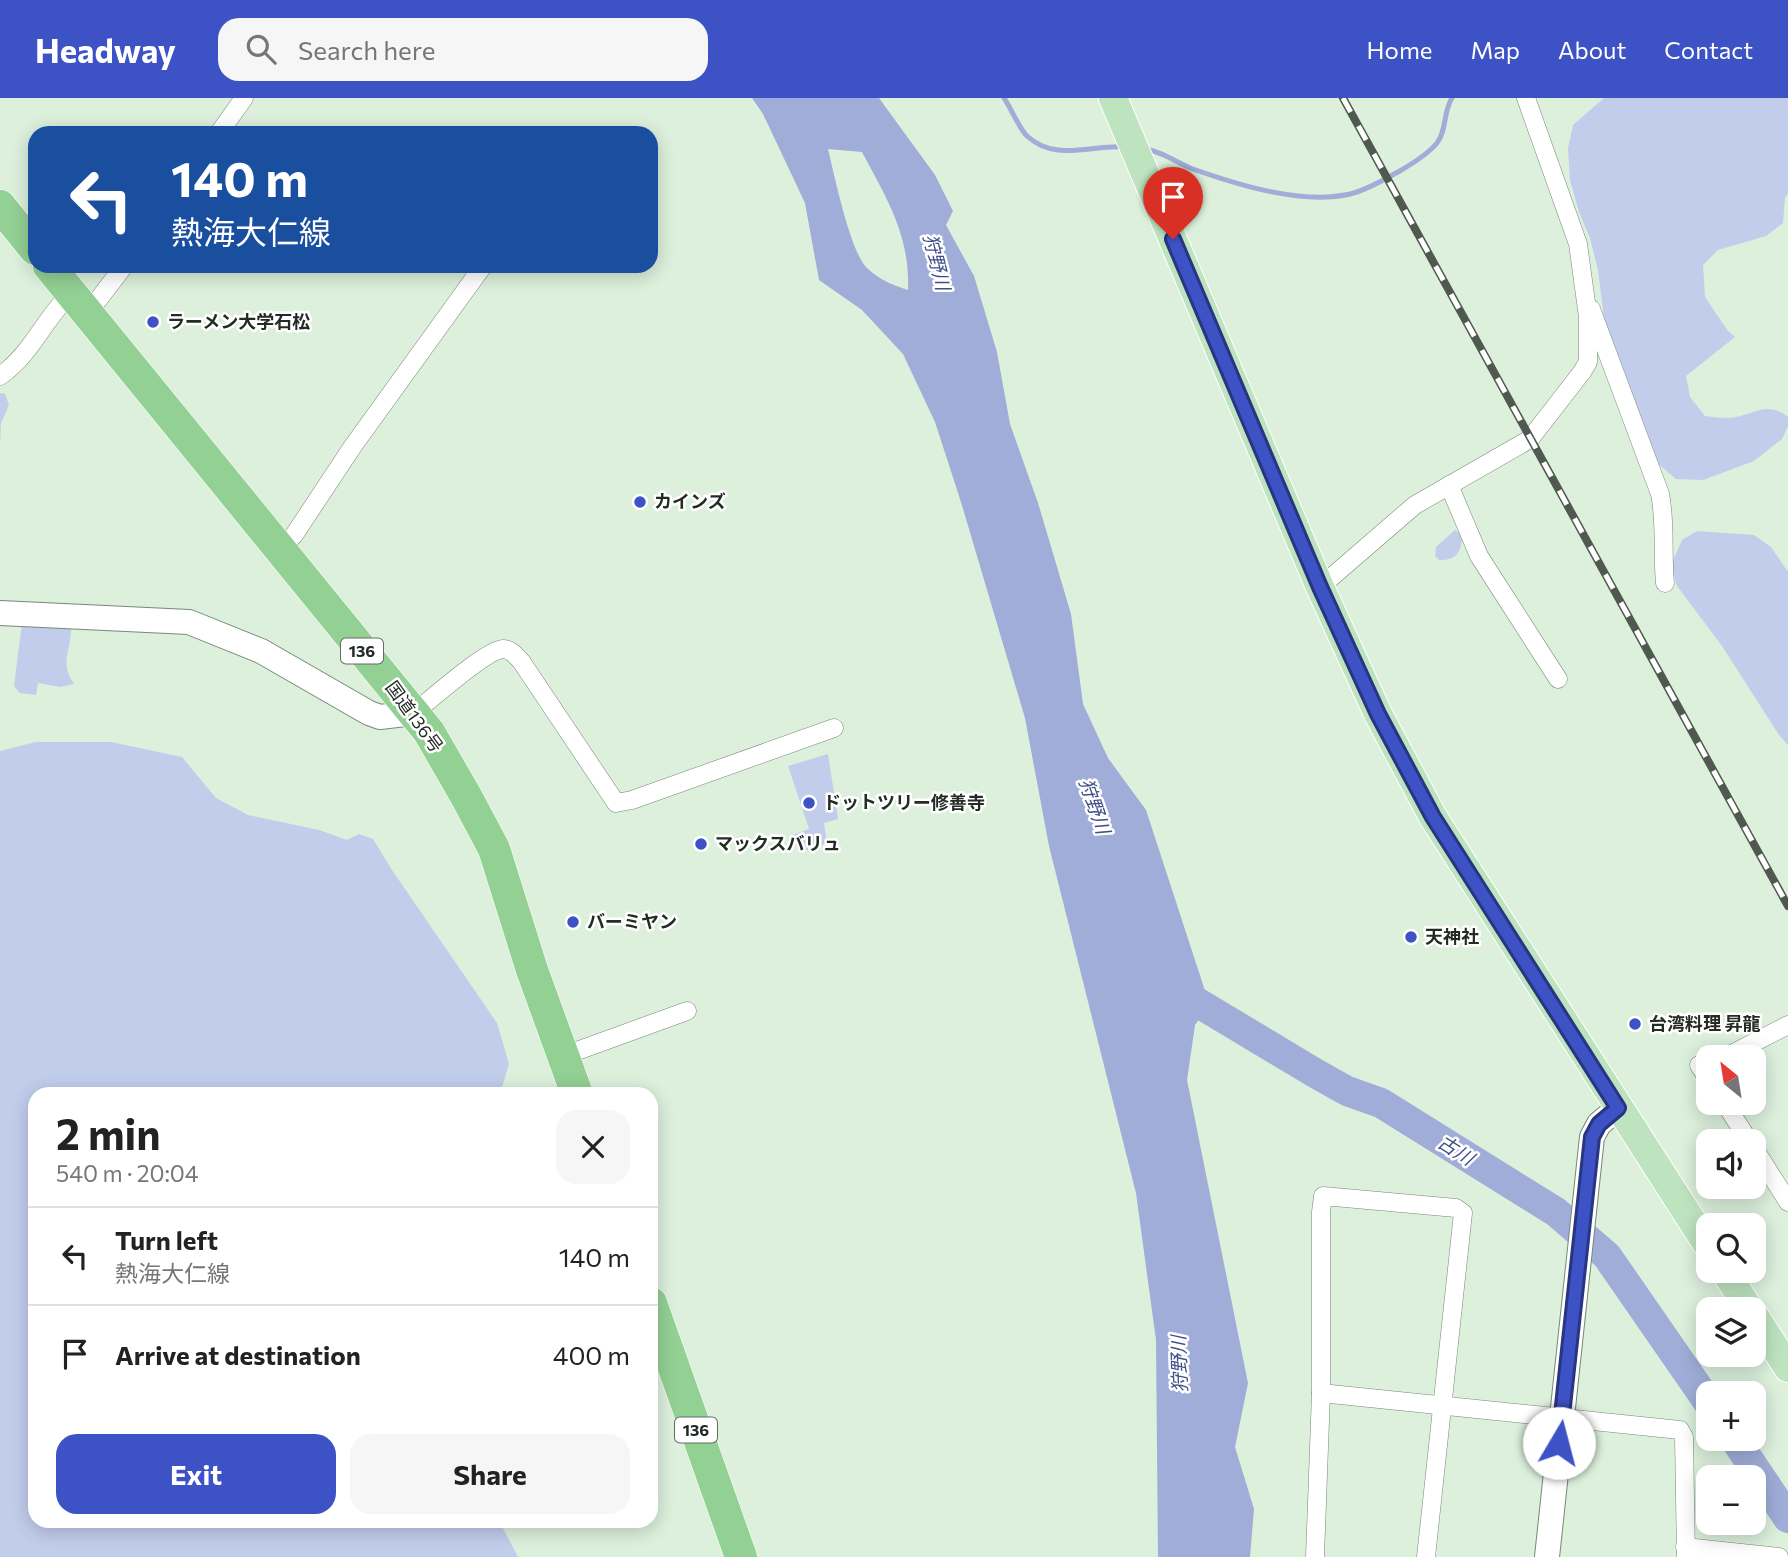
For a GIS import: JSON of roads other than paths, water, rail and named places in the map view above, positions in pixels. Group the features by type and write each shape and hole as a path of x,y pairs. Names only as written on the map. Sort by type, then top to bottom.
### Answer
{"highway":[{"path":"0,206 28,240"},
{"name":"国道136号","path":"55,273 429,732 494,849 574,1087"},
{"name":"136","path":"658,1323 741,1557"}],"main road":[{"path":"1117,111 1320,587 1378,714 1433,817 1696,1228"},
{"path":"1766,1334 1788,1368"}],"street":[{"path":"224,126 244,98"},
{"path":"1320,587 1415,505 1530,439 1588,362 1586,301 1578,244 1525,98"},
{"path":"0,376 16,366 59,305 80,303 116,273"},
{"path":"280,550 294,535 353,446 478,273"},
{"path":"1586,301 1596,320 1660,494 1663,509 1662,556 1665,583"},
{"path":"1449,485 1479,556 1558,679"},
{"path":"0,613 189,622 261,651 380,717 414,713 485,657 503,649 512,652 521,661 616,803 632,800 834,727"},
{"path":"563,1056 687,1011"},
{"path":"1749,1045 1788,1025"},
{"path":"1547,1557 1592,1137 1599,1124 1618,1108"},
{"path":"1766,1168 1788,1202"},
{"path":"1315,1557 1321,1393 1321,1212 1323,1196 1336,1196 1456,1208 1463,1213 1426,1557"},
{"path":"1321,1393 1680,1430 1684,1437 1686,1552 1779,1557"}],"water":[{"name":"狩野川","path":"752,98 879,98 935,175 953,211 946,225 974,276 997,352 1010,424 1038,503 1071,614 1083,704 1108,758 1146,810 1208,1000 1195,1025 1187,1080 1248,1383 1235,1447 1254,1509 1250,1557 1158,1557 1156,1340 1136,1193 1049,846 1025,718 935,422 903,354 862,310 819,280 805,203 763,114","holes":["828,149 862,152 888,202 901,235 908,270 908,290 875,275 866,267 854,245"]}],"waterway":[{"path":"1004,98 1024,133 1038,144 1061,150 1124,147"},
{"path":"1144,149 1211,175 1270,192 1312,197 1350,194 1398,172 1433,147 1440,138 1452,98"},
{"name":"古川","path":"1170,986 1347,1091 1381,1103 1556,1212 1607,1256 1696,1385"},
{"name":"古川","path":"1743,1451 1788,1518"}],"railway":[{"path":"1343,98 1788,906"}],"place":[{"name":"ラーメン大学石松","path":"153,322"},
{"name":"カインズ","path":"640,502"},
{"name":"ドットツリー修善寺","path":"809,803"},
{"name":"マックスバリュ","path":"701,844"},
{"name":"バーミヤン","path":"573,922"},
{"name":"天神社","path":"1411,937"},
{"name":"台湾料理 昇龍","path":"1635,1024"}]}
